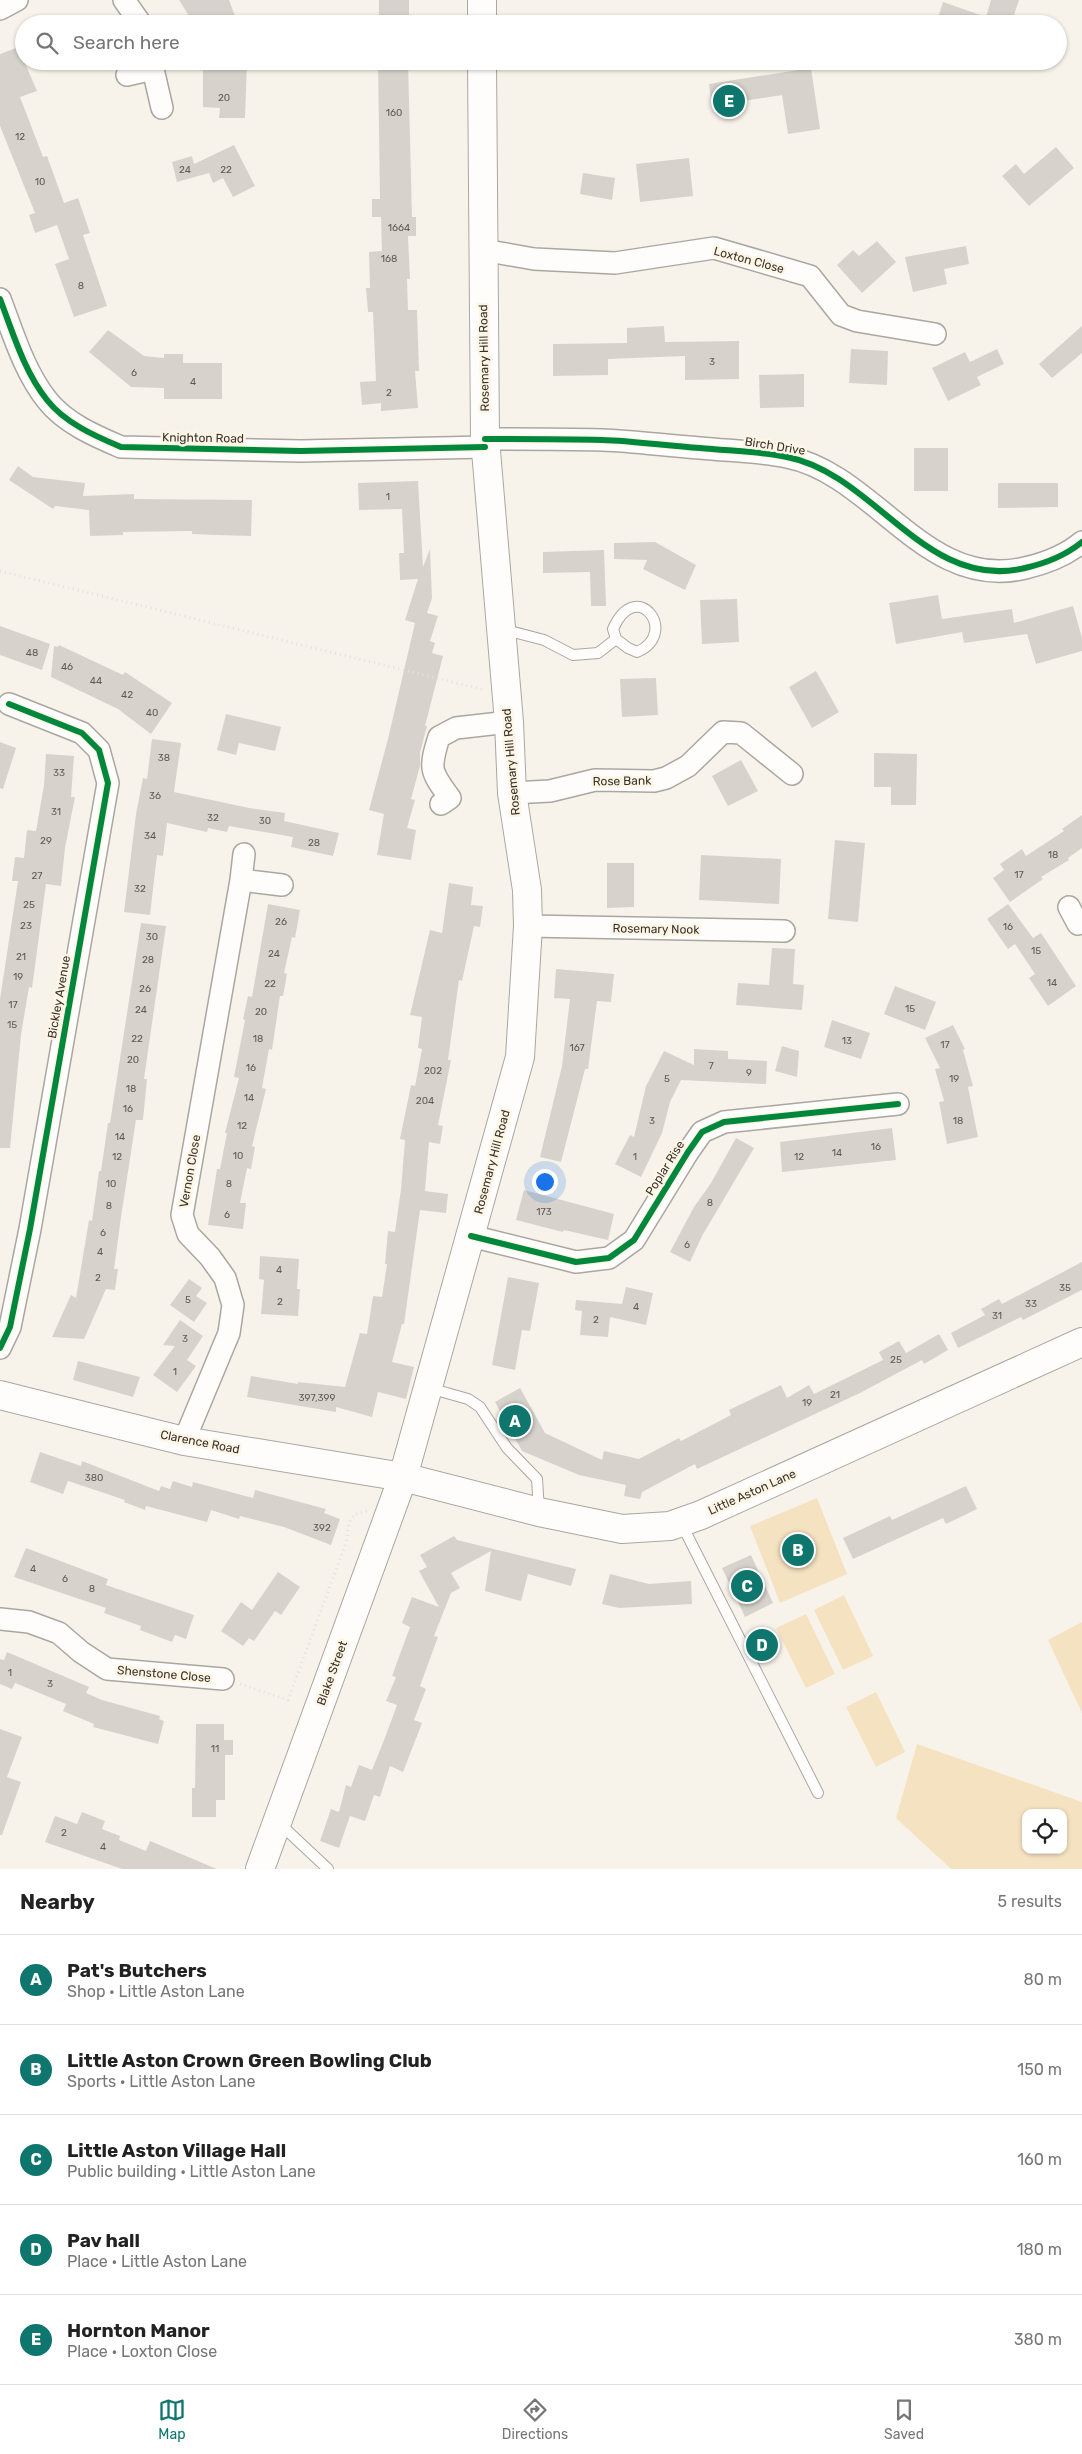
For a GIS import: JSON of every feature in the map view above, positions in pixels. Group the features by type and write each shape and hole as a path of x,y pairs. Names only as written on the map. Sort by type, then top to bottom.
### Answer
{"main road":[{"path":"482,0 482,15"},
{"name":"Rosemary Hill Road","path":"404,1477 520,1057 528,926 527,890 512,793 502,629 485,443 482,70"},
{"name":"Little Aston Lane","path":"404,1477 539,1512 622,1529 645,1529 680,1522 1082,1342"},
{"name":"Clarence Road","path":"0,1395 184,1441 404,1477"},
{"name":"Blake Street","path":"260,1869 404,1477"}],"street":[{"path":"0,9 17,0"},
{"path":"124,0 135,15"},
{"path":"127,75 140,70"},
{"path":"153,70 162,108"},
{"name":"Loxton Close","path":"482,250 534,259 615,263 714,248 810,276 841,315 857,321 935,334"},
{"name":"Knighton Road","path":"0,299 6,331 47,401 70,420 96,436 121,447 301,451 485,443"},
{"name":"Birch Drive","path":"485,443 604,440 764,454 812,463 836,477 940,556 962,567 985,571 1014,571 1040,565 1066,555 1082,542"},
{"name":"Bickley Avenue","path":"0,1348 10,1327 30,1230 108,783 98,750 82,733 5,702"},
{"path":"441,804 450,798 436,780 431,762 439,737 456,728 509,722"},
{"name":"Rose Bank","path":"512,793 550,791 596,780 654,781 666,778 688,766 723,732 741,732 792,774"},
{"name":"Vernon Close","path":"184,1441 229,1332 233,1305 226,1278 210,1257 188,1234 182,1215 244,854"},
{"path":"241,880 282,885"},
{"name":"Rosemary Nook","path":"528,926 784,931"},
{"name":"Poplar Rise","path":"471,1236 576,1262 609,1258 634,1240 702,1132 724,1122 898,1104"},
{"name":"Shenstone Close","path":"0,1619 29,1622 59,1633 81,1652 107,1669 223,1679"}],"lane":[{"path":"630,607 643,608 654,617 655,633 647,648 638,652 628,648 616,639 613,629 615,624 622,612 630,607"},
{"path":"502,629 544,640 573,656 598,653 616,639"},
{"path":"428,1388 468,1399 480,1408 507,1448 537,1479 539,1512"},
{"path":"680,1522 818,1794"},
{"path":"277,1821 328,1869"}],"path":[{"path":"0,571 505,695"},
{"path":"223,1679 288,1700 344,1549 349,1521 358,1512 392,1508"}],"shaded area":[{"path":"817,1498 847,1574 780,1603 750,1526"},
{"path":"844,1595 873,1656 843,1670 814,1610"},
{"path":"806,1614 835,1674 806,1688 776,1628"},
{"path":"1082,1622 1082,1713 1048,1640"},
{"path":"876,1692 905,1752 876,1767 846,1707"},
{"path":"917,1744 1082,1802 1082,1869 951,1869 896,1818"}],"building":[{"path":"179,0 229,0 235,15 188,15"},
{"path":"379,0 409,0 409,15 379,15"},
{"path":"991,0 1019,0 1014,15 987,15"},
{"path":"943,2 980,15 939,15"},
{"path":"15,48 15,70 28,70 37,91 20,97 43,157 47,156 64,203 78,198 90,233 83,235 107,306 74,317 55,264 69,259 57,225 35,233 29,215 35,213 0,126 0,54"},
{"path":"203,70 247,70 245,118 219,118 220,108 203,107"},
{"path":"378,70 408,70 412,217 416,217 416,236 408,236 410,279 407,279 408,310 417,310 419,371 415,371 418,408 381,411 381,403 362,405 360,382 376,381 373,312 368,312 366,288 370,288 369,252 382,251 381,217 372,217 372,199 380,199"},
{"path":"798,70 811,70 820,129 788,134 782,95 712,106 709,84"},
{"path":"234,145 255,186 233,197 223,178 213,183 209,173 177,182 172,162 192,156 194,164"},
{"path":"1056,147 1074,168 1029,206 1002,176 1016,164 1024,174"},
{"path":"689,158 693,196 640,202 636,164"},
{"path":"583,173 615,178 612,200 580,194"},
{"path":"877,241 896,262 862,293 837,265 853,250 859,256"},
{"path":"966,246 969,264 944,269 947,284 913,292 905,257"},
{"path":"664,326 665,342 739,341 739,379 685,380 685,356 608,359 608,375 553,376 553,344 627,343 627,328"},
{"path":"1082,326 1082,353 1052,378 1039,364"},
{"path":"108,330 144,356 164,358 164,354 183,354 183,363 222,363 222,399 164,399 164,388 131,387 89,352"},
{"path":"851,349 888,351 887,385 849,383"},
{"path":"997,349 1004,364 977,377 981,385 948,401 932,368 965,352 970,362"},
{"path":"804,374 804,407 760,408 759,375"},
{"path":"914,448 948,448 948,491 914,491"},
{"path":"18,466 33,477 85,483 83,496 134,494 134,499 252,500 251,536 192,534 192,531 123,532 123,535 90,536 89,510 55,506 53,509 9,480"},
{"path":"418,481 423,567 430,549 432,598 427,613 438,616 430,641 435,643 432,653 443,656 425,726 427,726 420,753 420,766 411,799 415,800 407,828 416,830 411,860 377,855 384,814 369,810 415,623 405,620 418,579 400,580 399,553 404,553 402,509 359,510 358,483"},
{"path":"998,483 1058,483 1058,507 998,508"},
{"path":"655,542 696,565 685,590 643,569 647,560 614,559 614,543"},
{"path":"604,550 606,606 591,606 590,572 543,573 543,552"},
{"path":"938,595 942,619 1012,609 1014,623 1073,606 1082,638 1082,651 1036,664 1027,634 964,643 962,632 896,644 889,603"},
{"path":"737,599 739,642 702,644 700,600"},
{"path":"0,626 50,644 42,670 0,655"},
{"path":"59,645 123,675 125,672 172,703 151,734 118,709 51,677 54,646 58,647"},
{"path":"816,671 839,712 812,728 789,687"},
{"path":"656,678 658,715 622,717 620,679"},
{"path":"226,714 281,727 275,751 239,743 236,755 217,750"},
{"path":"152,739 181,743 174,792 249,808 285,813 284,821 339,833 333,856 291,847 293,837 229,826 227,832 208,828 207,832 167,823 163,856 157,855 150,915 124,912 136,814 143,778 147,779"},
{"path":"0,742 16,748 3,789 0,788"},
{"path":"874,753 917,754 916,805 891,805 891,787 874,787"},
{"path":"46,754 74,756 71,797 75,797 65,848 61,886 46,884 32,988 29,987 21,1035 10,1148 0,1148 0,999 18,881 12,881 15,857 24,858 27,830 36,831 44,785"},
{"path":"741,760 758,791 728,806 712,776"},
{"path":"1082,815 1082,848 1068,858 1069,860 1041,877 1043,879 1010,902 993,878 1004,870 1000,864 1022,849 1026,856 1064,831 1062,829"},
{"path":"835,840 865,843 858,922 828,919"},
{"path":"701,855 781,859 779,904 699,900"},
{"path":"607,863 634,863 634,907 607,908"},
{"path":"449,883 473,887 471,905 483,906 480,927 474,926 462,981 459,980 448,1060 451,1060 438,1125 443,1126 440,1144 429,1142 425,1191 448,1194 446,1213 420,1210 404,1324 402,1324 392,1362 414,1367 406,1399 378,1392 372,1417 336,1407 336,1412 247,1397 251,1376 298,1384 298,1382 345,1387 360,1333 367,1334 373,1296 382,1297 387,1264 385,1264 388,1231 395,1232 401,1189 405,1140 400,1139 411,1085 415,1086 422,1049 418,1048 422,1017 410,1015 430,930 442,933"},
{"path":"268,904 300,910 295,938 292,937 284,973 287,974 283,996 280,996 272,1050 269,1049 262,1088 266,1089 252,1146 255,1147 251,1169 247,1168 240,1203 246,1203 243,1229 208,1225 217,1169 220,1169 227,1133 225,1133 239,1078 234,1077 245,1020 243,1019 248,996 252,997"},
{"path":"1008,904 1033,938 1041,933 1076,986 1048,1006 1029,978 1035,974 1015,944 1008,949 987,919"},
{"path":"141,923 166,926 144,1079 147,1079 143,1120 136,1120 121,1217 114,1269 118,1269 115,1290 106,1289 84,1339 52,1337 71,1295 76,1298 89,1220 92,1221 99,1171 101,1171 108,1123 110,1123"},
{"path":"772,948 795,949 793,984 804,985 802,1010 736,1005 738,983 769,985"},
{"path":"556,969 614,974 611,1002 597,1001 588,1069 585,1069 561,1162 540,1157 562,1066 570,999 554,998"},
{"path":"895,986 936,1002 925,1030 884,1014"},
{"path":"832,1020 870,1033 861,1059 824,1047"},
{"path":"953,1025 965,1049 963,1050 973,1086 968,1087 978,1137 947,1144 939,1102 944,1101 935,1069 940,1068 925,1038"},
{"path":"782,1046 799,1051 797,1077 775,1071"},
{"path":"694,1049 728,1051 728,1059 767,1061 766,1084 681,1080 670,1102 662,1133 641,1177 615,1164 630,1135 634,1137 646,1086 664,1051 694,1065"},
{"path":"892,1128 896,1160 782,1172 780,1142"},
{"path":"736,1138 754,1148 702,1236 690,1262 670,1252 694,1207 711,1183"},
{"path":"524,1190 614,1214 608,1240 564,1230 563,1232 516,1220"},
{"path":"260,1256 299,1259 297,1289 300,1289 298,1316 261,1314 264,1280 259,1279"},
{"path":"1082,1262 1082,1290 1023,1320 1021,1317 958,1348 951,1333 985,1315 981,1309 999,1299 1002,1304"},
{"path":"508,1277 539,1283 530,1331 522,1330 515,1370 492,1365"},
{"path":"189,1279 202,1288 196,1296 207,1303 194,1322 170,1305"},
{"path":"626,1287 653,1293 646,1325 610,1317 608,1337 580,1335 582,1311 575,1310 576,1300 622,1304"},
{"path":"180,1320 203,1336 187,1360 196,1366 177,1392 153,1375 175,1346 163,1345"},
{"path":"939,1334 948,1350 924,1364 922,1360 860,1393 697,1469 695,1464 642,1492 640,1499 624,1496 626,1485 579,1475 522,1451 495,1402 520,1388 545,1433 602,1460 604,1451 639,1459 679,1438 681,1441 731,1415 729,1410 781,1385 787,1398 809,1385 814,1394 883,1360 879,1352 899,1341 906,1353"},
{"path":"78,1361 140,1377 133,1397 73,1380"},
{"path":"40,1452 81,1466 82,1461 159,1491 161,1486 170,1489 173,1481 192,1487 193,1482 253,1498 255,1490 326,1509 324,1513 340,1519 331,1545 284,1527 240,1516 239,1519 211,1510 207,1522 146,1506 145,1510 124,1502 125,1500 68,1481 63,1494 30,1482"},
{"path":"966,1486 977,1509 946,1524 943,1518 853,1559 843,1538 890,1516 892,1520"},
{"path":"454,1536 457,1540 576,1569 571,1586 528,1574 521,1601 485,1591 491,1551 451,1573 460,1588 451,1593 434,1636 438,1637 420,1686 426,1689 414,1720 422,1723 403,1772 390,1766 380,1797 374,1795 365,1821 350,1816 339,1848 320,1841 331,1809 339,1812 346,1785 351,1787 359,1765 372,1770 386,1735 397,1705 386,1701 396,1677 392,1676 410,1627 402,1623 412,1597 439,1607 419,1571 427,1567 420,1555"},
{"path":"26,1548 108,1579 106,1585 194,1615 186,1639 175,1635 172,1642 140,1630 141,1626 104,1613 106,1608 14,1577"},
{"path":"751,1555 773,1603 745,1617 722,1568"},
{"path":"278,1572 300,1587 281,1615 275,1611 254,1641 249,1638 243,1646 221,1631 241,1602 252,1610"},
{"path":"610,1574 649,1584 691,1581 692,1604 619,1608 602,1604"},
{"path":"764,1628 776,1654 760,1662 748,1635"},
{"path":"7,1652 89,1687 86,1693 102,1700 160,1716 159,1719 164,1721 158,1744 93,1727 94,1724 63,1711 66,1704 15,1683 12,1689 0,1684 0,1659 4,1660"},
{"path":"196,1724 224,1724 224,1740 233,1740 233,1755 225,1755 225,1800 216,1800 216,1817 192,1817 192,1788 195,1788"},
{"path":"0,1729 22,1737 7,1777 21,1782 2,1835 0,1835"},
{"path":"82,1812 105,1821 102,1829 120,1836 119,1840 146,1851 150,1841 217,1869 122,1869 45,1842 55,1816 77,1824"}],"cycle path":[{"path":"0,299 25,364 47,400 62,416 71,422 121,447 301,451 485,447"},
{"path":"485,439 614,441 754,452 787,457 818,468 847,485 929,548 958,563 990,571 1025,568 1041,564 1062,555 1082,542"},
{"path":"0,1348 10,1327 30,1229 108,783 99,750 82,733 9,704"},
{"path":"471,1236 576,1262 609,1258 634,1240 702,1132 724,1122 898,1104"}],"place":[{"name":"Hornton Manor","path":"729,101"},
{"name":"Pat's Butchers","path":"515,1421"},
{"name":"Little Aston Crown Green Bowling Club","path":"798,1550"},
{"name":"Little Aston Village Hall","path":"747,1586"},
{"name":"Pav hall","path":"762,1645"}]}
